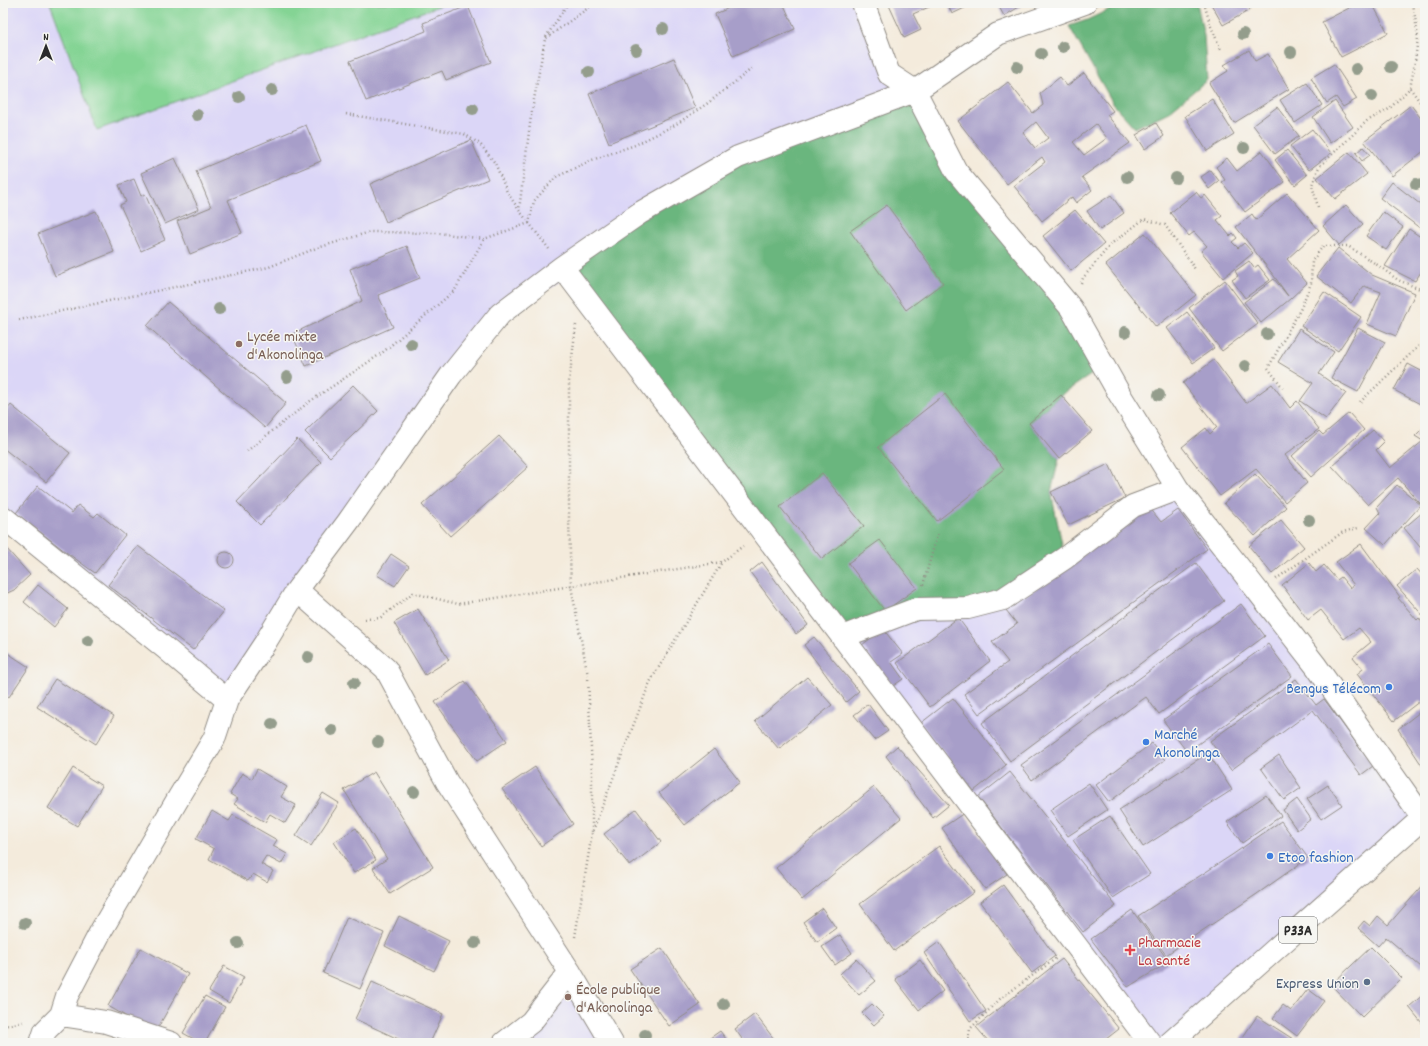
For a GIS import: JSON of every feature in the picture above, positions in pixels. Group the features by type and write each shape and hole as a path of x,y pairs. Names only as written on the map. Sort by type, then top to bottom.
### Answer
{"street":[{"path":"863,3 889,74 915,91 956,171 1071,308 1120,395 1178,489 1316,666 1424,817"},
{"path":"41,1043 45,1031 61,1015 67,996 102,929 179,796 214,739 227,700 265,643 297,590 348,522 452,375 500,314 562,267 640,212 738,157 915,91 998,34 1085,3"},
{"path":"562,267 1150,1043"},
{"path":"842,637 916,609 968,608 1003,599 1065,558 1133,506 1178,489"},
{"path":"3,517 227,700"},
{"path":"297,590 386,669 447,782 570,972 612,1043"},
{"name":"P33A","path":"1170,1043 1424,817"},
{"path":"504,1043 531,1022 570,972"},
{"path":"61,1015 106,1022 171,1043"}],"path":[{"path":"519,210 531,116 545,39 568,3"},
{"path":"545,39 595,3"},
{"path":"1204,3 1210,24 1221,50"},
{"path":"1318,207 1312,185 1319,167 1367,121 1389,109 1410,88 1418,38 1414,4 1425,4"},
{"path":"529,223 534,201 556,176 592,160 635,145 675,125 708,103 754,68"},
{"path":"1410,88 1425,109"},
{"path":"346,114 464,134 480,144 495,163 507,192 562,267"},
{"path":"1071,308 1083,278 1111,244 1144,219 1165,225 1195,269"},
{"path":"18,320 269,267 314,249 370,232 438,233 484,239 529,223"},
{"path":"247,451 309,402 382,353 455,290 484,239"},
{"path":"1283,388 1268,368 1301,308 1311,283 1312,261 1323,246 1348,246 1398,280 1425,291"},
{"path":"570,972 592,833 592,773 588,676 571,586 569,520 569,382 581,291"},
{"path":"1360,402 1425,340"},
{"path":"1258,592 1343,532 1358,528"},
{"path":"592,833 650,682 722,562 762,531"},
{"path":"916,609 938,532"},
{"path":"334,623 380,618 413,593 458,604 722,562"},
{"path":"968,1043 970,1029 1000,999 1075,945"}],"shaded area":[{"name":"Lycée mixte d'Akonolinga","path":"3,3 863,3 889,74 915,91 500,314 227,700 3,517"},
{"name":"Marché Akonolinga","path":"1178,489 1423,818 1159,1043 842,637 968,608"},
{"name":"École publique d'Akonolinga","path":"570,972 612,1043 504,1043"}],"green space":[{"path":"50,3 447,3 97,130"},
{"path":"1123,3 1197,3 1204,36 1207,80 1169,112 1135,128 1114,105 1069,26 1087,20"},
{"path":"915,91 956,171 1104,366 1061,395 1029,423 1059,459 1051,492 1065,558 1003,599 842,637 562,267 738,157"}],"building":[{"path":"741,3 783,3 795,29 733,56 715,14"},
{"path":"888,3 938,3 913,14 921,30 904,38"},
{"path":"947,3 975,3 952,14"},
{"path":"997,3 1023,3 1024,4 1004,16"},
{"path":"1246,3 1250,10 1223,25 1211,4"},
{"path":"1359,3 1372,3 1388,33 1341,57 1322,22"},
{"path":"468,6 491,62 446,80 442,71 366,101 350,61 426,31 423,23"},
{"path":"1249,50 1255,61 1268,54 1289,89 1234,123 1209,83 1228,71 1224,65"},
{"path":"674,58 695,108 609,143 589,94"},
{"path":"1334,64 1357,99 1343,107 1336,97 1327,103 1311,78"},
{"path":"1084,73 1113,111 1107,115 1130,143 1082,177 1092,190 1076,203 1072,197 1042,221 1014,186 1045,162 1042,157 1007,184 958,121 1008,82 1033,113 1043,105 1040,93 1060,77 1067,86","holes":["1036,122 1048,138 1035,148 1023,133","1096,124 1107,138 1084,155 1073,142"]},
{"path":"1307,83 1322,105 1295,123 1280,100"},
{"path":"1212,99 1234,134 1207,151 1185,116"},
{"path":"1335,101 1353,127 1330,143 1313,117"},
{"path":"1411,105 1425,124 1425,150 1392,176 1364,141"},
{"path":"1277,107 1299,136 1275,154 1253,125"},
{"path":"1156,123 1164,136 1145,149 1136,135"},
{"path":"306,125 321,161 228,200 242,233 190,254 177,221 211,207 196,171"},
{"path":"1312,129 1331,153 1309,170 1290,146"},
{"path":"471,140 488,179 386,222 370,184"},
{"path":"1363,147 1370,155 1362,161 1356,153"},
{"path":"1287,150 1307,175 1295,185 1275,160"},
{"path":"1262,151 1285,182 1245,212 1222,182 1225,180 1216,167 1227,158 1237,171"},
{"path":"1349,152 1367,174 1335,199 1317,178"},
{"path":"175,158 199,209 165,224 141,173"},
{"path":"1211,170 1219,181 1209,189 1201,177"},
{"path":"134,179 141,196 145,194 165,240 141,251 120,205 126,202 119,185"},
{"path":"1392,182 1425,208 1425,232 1380,198"},
{"path":"1196,192 1201,198 1205,195 1222,216 1217,220 1230,236 1233,233 1237,238 1232,242 1238,248 1244,243 1253,253 1223,278 1201,251 1207,246 1194,232 1189,236 1170,213"},
{"path":"1287,193 1319,230 1287,259 1307,283 1261,323 1244,302 1274,279 1288,296 1236,227 1252,214 1256,220"},
{"path":"1111,195 1124,213 1100,230 1087,211"},
{"path":"887,205 943,283 906,310 850,231"},
{"path":"1346,205 1363,224 1339,245 1323,226"},
{"path":"1075,210 1104,244 1071,271 1043,236"},
{"path":"96,211 114,252 55,276 38,234"},
{"path":"1383,212 1403,227 1386,250 1366,236"},
{"path":"1409,229 1425,240 1425,266 1415,281 1385,266"},
{"path":"1145,233 1196,295 1156,327 1106,265"},
{"path":"407,246 420,278 378,295 393,327 306,366 292,334 362,301 350,269"},
{"path":"1338,248 1372,275 1415,293 1396,336 1367,324 1381,292 1364,286 1351,303 1316,276"},
{"path":"1249,261 1254,268 1258,265 1270,280 1245,298 1232,280 1238,276 1235,271"},
{"path":"1225,280 1258,324 1222,351 1189,308"},
{"path":"1324,292 1361,317 1338,351 1301,326"},
{"path":"168,302 286,403 265,428 147,326"},
{"path":"1187,312 1214,348 1193,363 1167,328"},
{"path":"1358,328 1385,342 1358,392 1331,378"},
{"path":"1299,329 1334,352 1319,374 1346,393 1326,419 1300,401 1313,383 1278,362"},
{"path":"1214,360 1246,403 1272,384 1290,408 1297,401 1319,429 1285,455 1307,483 1285,502 1256,469 1220,496 1182,447 1206,428 1210,434 1217,427 1183,383"},
{"path":"1408,364 1425,373 1425,399 1422,405 1394,390"},
{"path":"353,385 378,411 330,457 305,432"},
{"path":"945,394 1004,469 937,521 878,447"},
{"path":"1061,395 1092,431 1059,459 1029,423"},
{"path":"11,405 70,453 46,482 3,448 3,415"},
{"path":"1349,413 1364,430 1311,477 1292,456 1319,431 1323,435"},
{"path":"1425,426 1425,509 1398,478 1368,505 1332,466 1373,430 1384,442 1376,450 1390,468 1423,441 1415,436"},
{"path":"499,436 528,467 450,536 422,505"},
{"path":"297,439 321,462 260,525 237,502"},
{"path":"1109,464 1125,498 1068,525 1051,492"},
{"path":"822,473 864,526 822,559 780,507"},
{"path":"1255,474 1286,507 1255,536 1224,503"},
{"path":"1397,485 1421,505 1385,545 1366,528 1380,513 1377,507"},
{"path":"38,486 72,513 78,505 94,517 98,513 125,535 95,573 16,513"},
{"path":"1149,507 1161,522 1178,510 1207,549 979,714 964,694 1008,662 992,642 1017,624 1006,610"},
{"path":"1423,512 1425,515 1425,553 1404,528"},
{"path":"1281,520 1304,547 1272,574 1249,546"},
{"path":"880,540 917,588 885,611 848,563"},
{"path":"1361,544 1400,597 1398,598 1417,620 1419,618 1425,627 1425,708 1420,701 1394,721 1357,674 1363,669 1353,657 1371,642 1359,628 1344,639 1321,610 1308,620 1282,585 1309,563 1316,572 1324,565 1337,580 1341,577 1350,588 1354,585 1336,562"},
{"path":"138,546 224,611 193,650 108,585"},
{"path":"6,548 30,575 14,590 3,595 3,551"},
{"path":"223,552 229,552 234,557 232,566 229,568 223,568 218,563 218,557"},
{"path":"391,554 409,566 395,586 377,575"},
{"path":"762,562 808,625 796,634 750,572"},
{"path":"1196,563 1224,601 1010,761 982,723"},
{"path":"1417,569 1425,578 1425,618 1397,586"},
{"path":"38,585 68,609 54,627 24,602"},
{"path":"1241,604 1265,636 1159,714 1146,697 1032,780 1021,765"},
{"path":"418,609 449,660 425,675 394,623"},
{"path":"958,618 990,661 930,707 897,663"},
{"path":"883,629 903,654 891,662 903,679 893,686 862,645"},
{"path":"814,637 859,691 846,702 804,645"},
{"path":"1268,644 1292,676 1187,752 1163,720"},
{"path":"3,650 29,667 9,697 3,694"},
{"path":"807,677 832,705 779,749 755,721"},
{"path":"55,679 114,716 96,744 37,707"},
{"path":"1296,679 1316,705 1324,699 1373,766 1361,775 1313,710 1231,770 1210,741"},
{"path":"465,681 507,741 477,761 435,702"},
{"path":"953,698 1006,765 974,791 921,723"},
{"path":"868,704 888,731 875,740 854,715"},
{"path":"1425,708 1425,770 1398,729"},
{"path":"1152,743 1165,760 1109,802 1096,785"},
{"path":"897,746 949,805 933,818 886,756"},
{"path":"714,749 740,782 685,825 659,793"},
{"path":"1208,753 1232,790 1143,847 1119,810"},
{"path":"1279,755 1301,788 1284,800 1261,768"},
{"path":"535,767 573,824 541,846 502,789"},
{"path":"73,768 102,786 77,826 48,808"},
{"path":"257,769 287,787 281,797 296,805 285,823 270,814 265,822 234,804 238,799 230,794 242,773 252,779"},
{"path":"374,772 433,867 390,894 373,868 387,859 344,790"},
{"path":"1010,772 1116,906 1083,932 978,797"},
{"path":"1089,783 1107,810 1068,836 1050,810"},
{"path":"1328,785 1342,805 1321,819 1307,799"},
{"path":"874,787 901,818 802,900 776,868"},
{"path":"323,793 339,803 311,846 296,836"},
{"path":"1266,795 1281,816 1242,843 1227,822"},
{"path":"1297,799 1311,819 1297,830 1283,810"},
{"path":"636,809 661,842 630,866 604,834"},
{"path":"212,811 229,821 233,815 277,840 273,846 287,854 281,864 266,856 261,864 273,871 267,882 253,874 248,881 209,859 214,849 196,839"},
{"path":"964,813 1007,874 985,889 942,828"},
{"path":"1110,816 1150,874 1113,898 1073,840"},
{"path":"1281,821 1308,858 1166,955 1138,916 1232,855"},
{"path":"356,828 376,860 354,873 334,842"},
{"path":"939,846 974,892 894,951 860,904"},
{"path":"1425,883 1425,962 1421,967 1386,937 1378,946 1358,928 1364,921 1370,926 1378,916 1388,925"},
{"path":"1003,885 1055,956 1032,973 980,902"},
{"path":"822,908 836,928 817,942 803,922"},
{"name":"Pharmacie La santé","path":"1132,910 1169,962 1128,987 1091,939"},
{"path":"399,916 449,941 434,971 385,946"},
{"path":"347,917 384,933 360,989 323,973"},
{"path":"840,935 852,953 835,965 822,947"},
{"path":"939,942 986,1011 970,1021 924,953"},
{"name":"Express Union","path":"1371,947 1402,978 1362,1017 1331,985"},
{"path":"141,948 188,974 155,1033 108,1006"},
{"path":"662,948 700,1005 669,1026 630,969"},
{"path":"856,959 876,981 859,995 840,974"},
{"path":"1062,959 1119,1029 1101,1043 990,1043 976,1027"},
{"path":"920,960 943,991 919,1010 895,979"},
{"path":"224,966 244,977 229,1003 209,991"},
{"path":"372,982 443,1014 430,1043 407,1043 355,1019"},
{"path":"1308,989 1324,1001 1297,1036 1273,1018 1283,1005 1291,1011"},
{"path":"1425,993 1425,1020 1422,1023 1409,1007"},
{"path":"205,996 225,1007 205,1043 201,1043 183,1033"},
{"path":"872,1004 884,1016 874,1025 862,1013"},
{"path":"755,1014 777,1043 745,1043 735,1029"},
{"path":"1257,1016 1293,1039 1291,1043 1239,1043"},
{"path":"720,1031 729,1043 703,1043"}],"place":[{"name":"Lycée mixte d'Akonolinga","path":"239,344"},
{"name":"Bengus Télécom","path":"1389,687"},
{"name":"Marché Akonolinga","path":"1146,742"},
{"name":"Etoo fashion","path":"1270,856"},
{"name":"Pharmacie La santé","path":"1130,950"},
{"name":"Express Union","path":"1367,982"},
{"name":"École publique d'Akonolinga","path":"568,997"}]}
